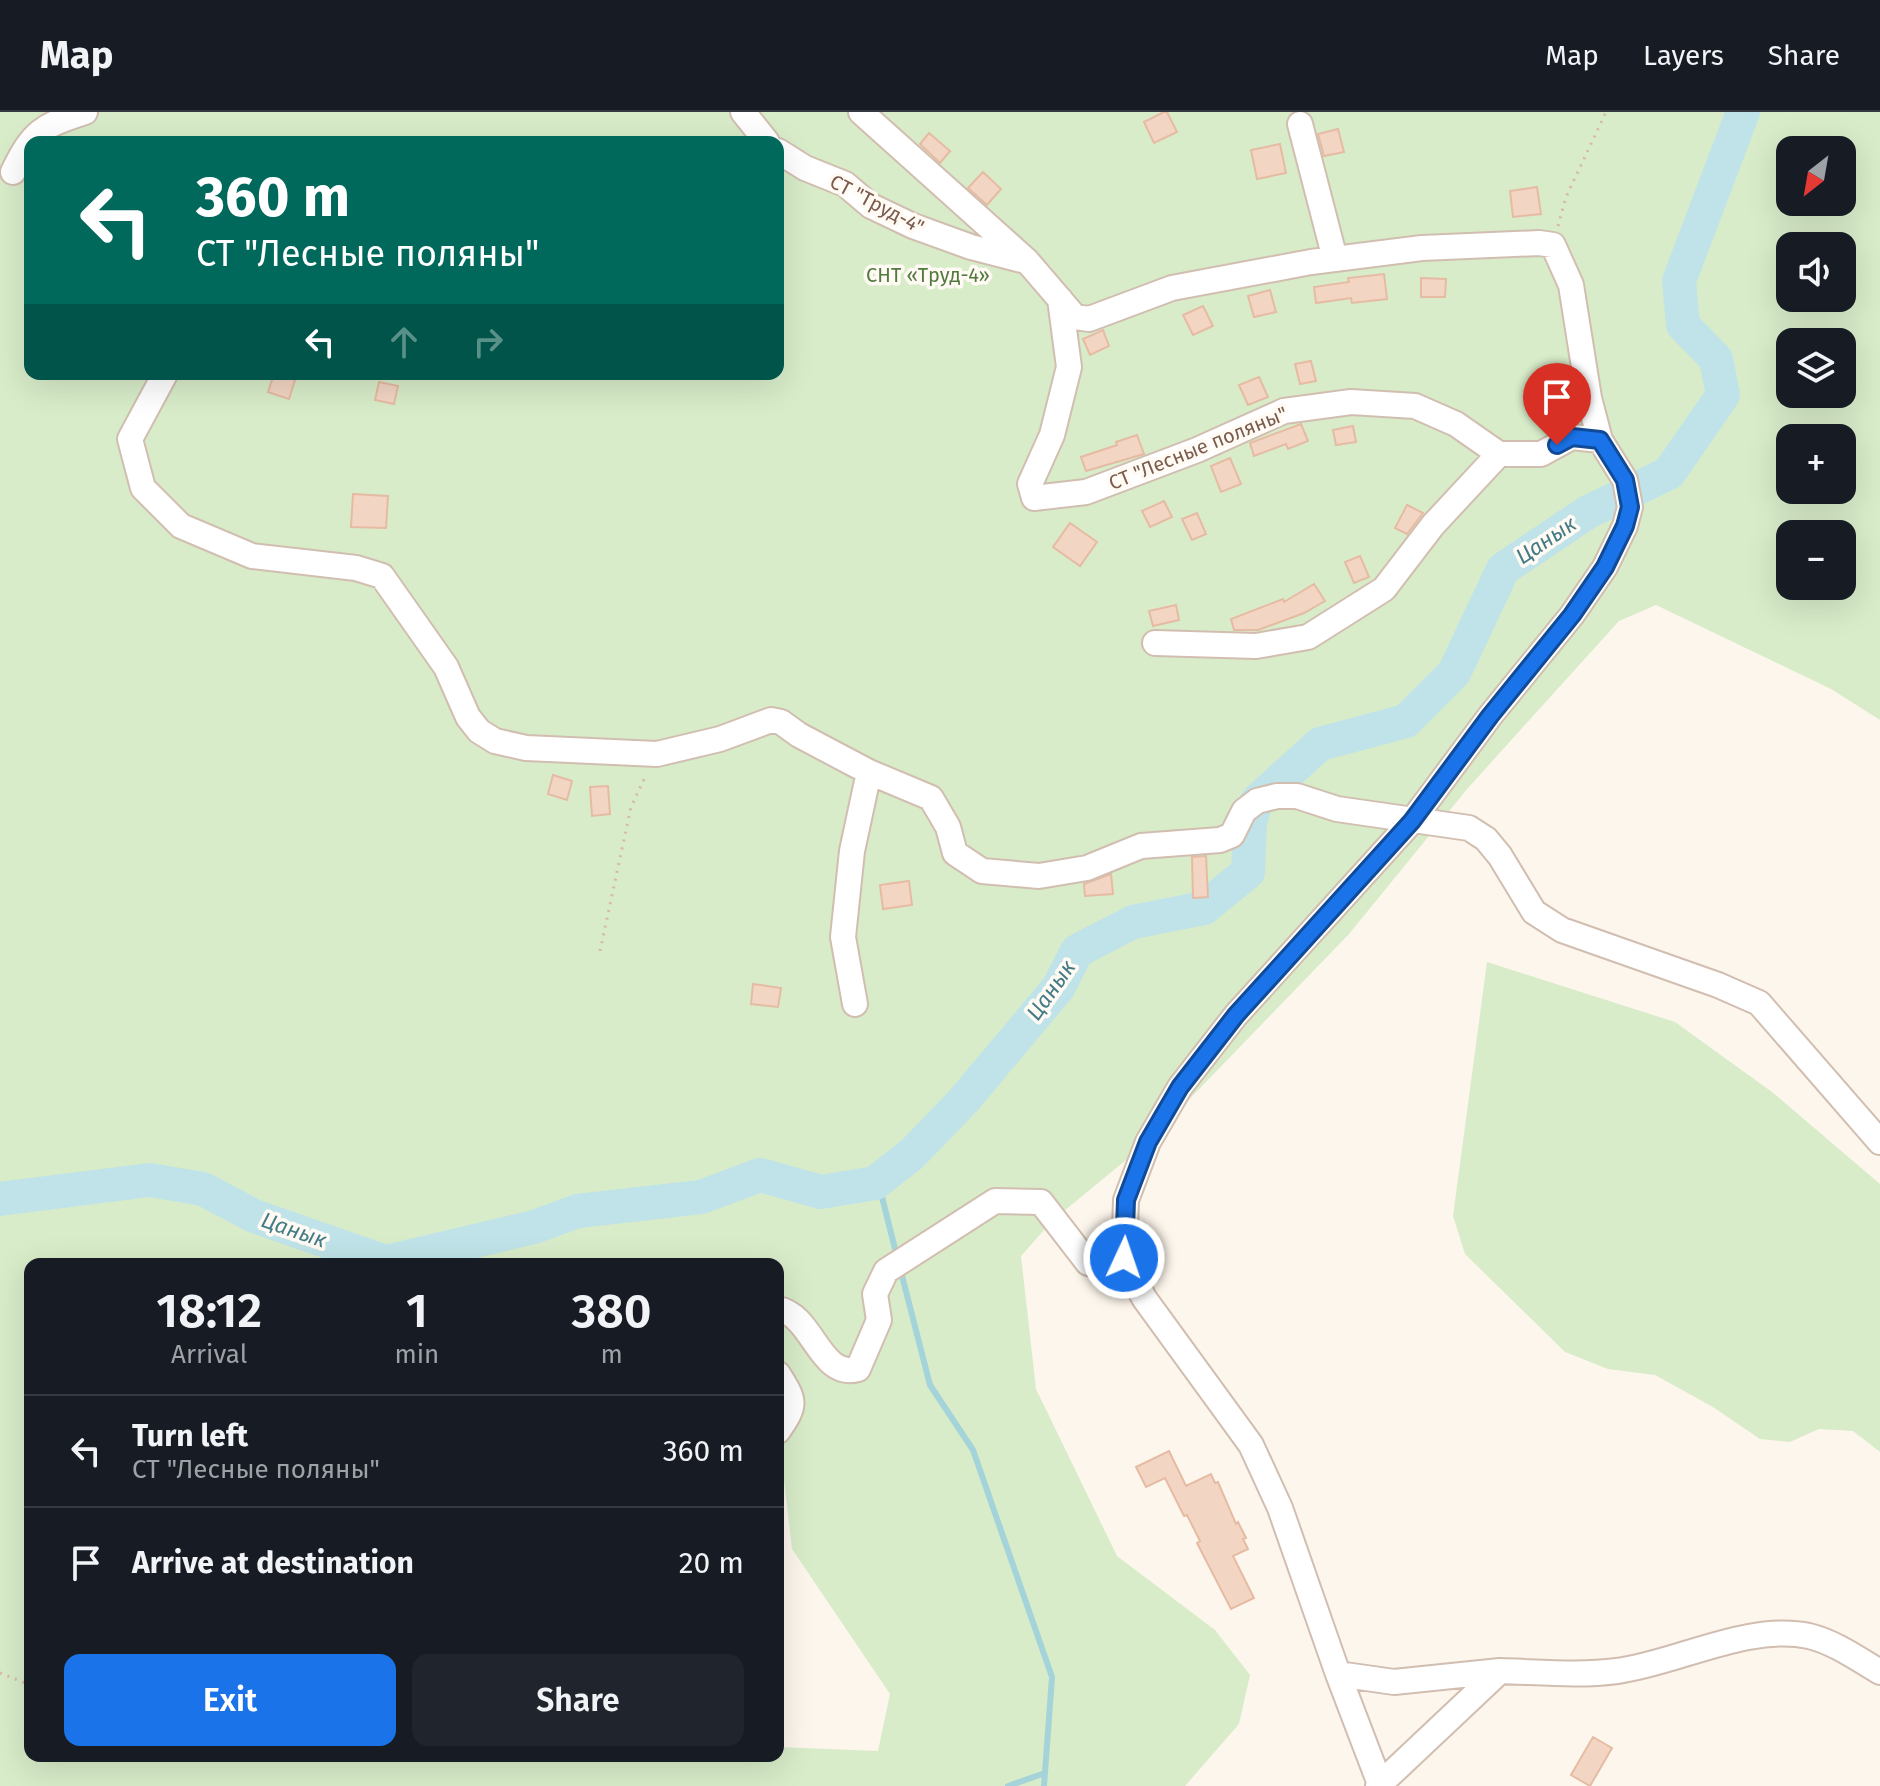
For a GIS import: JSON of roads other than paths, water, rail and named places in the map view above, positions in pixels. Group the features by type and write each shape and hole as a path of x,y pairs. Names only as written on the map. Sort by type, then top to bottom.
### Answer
{"street":[{"path":"36,136 54,122 85,112"},
{"path":"743,112 762,136"},
{"path":"861,112 1027,261 1075,317 1089,319 1172,288 1335,259 1422,248 1553,245 1571,285 1589,398 1600,440 1625,480 1630,507 1625,526 1605,567 1572,615 1490,716 1412,821 1247,1003 1180,1087 1148,1142 1126,1200 1124,1258 1144,1298 1251,1445 1280,1508 1379,1785 1500,1671"},
{"path":"1300,124 1335,259"},
{"path":"14,172 24,150"},
{"name":"СТ \"Труд-4\"","path":"784,155 805,168 845,184 871,206 913,226 971,247 1027,261"},
{"name":"СТ \"Лесные поляны\"","path":"1060,299 1069,367 1052,435 1030,484 1034,498 1086,492 1197,450 1284,411 1351,402 1415,406 1456,424 1499,454"},
{"path":"162,380 130,439 143,488 181,526 252,556 356,568 382,576 446,667 468,717 479,731 495,741 526,748 657,754 720,739 771,720 781,722 799,735 869,772 931,798 948,827 955,853 982,871 1039,876 1087,868 1141,846 1220,840 1232,835 1244,811 1257,801 1277,796 1297,796 1337,809 1469,828 1486,839 1500,856 1534,912 1562,930 1718,985 1759,1003 1880,1142"},
{"path":"1155,643 1256,646 1308,637 1384,589 1433,525 1499,454 1541,454 1572,437 1600,440"},
{"path":"855,1004 843,937 852,851 869,772"},
{"path":"784,1310 798,1321 836,1369 847,1372 858,1369 879,1320 875,1294 886,1271 995,1201 1041,1202 1088,1263 1098,1265 1124,1258"},
{"path":"784,1384 793,1398 792,1411 784,1422"},
{"path":"1338,1674 1394,1682 1500,1671 1616,1671 1659,1663 1695,1649 1774,1634 1809,1636 1880,1672"}],"waterway":[{"name":"Цанык","path":"403,1258 534,1227 578,1211 701,1197 760,1175 821,1192 875,1183 912,1154 964,1100 1058,988 1077,951 1133,922 1204,908 1248,872 1250,821 1257,801 1320,744 1406,721 1454,673 1503,569 1588,512 1669,473 1723,395 1716,359 1683,325 1679,281 1743,112"},
{"name":"Цанык","path":"0,1199 150,1180 203,1189 254,1216 375,1258"},
{"path":"878,1181 897,1257"},
{"path":"900,1268 930,1385 973,1450 1052,1677 1044,1786"},
{"path":"1008,1786 1045,1773"}],"park label":[{"name":"СНТ «Труд-4»","path":"928,275"}]}
